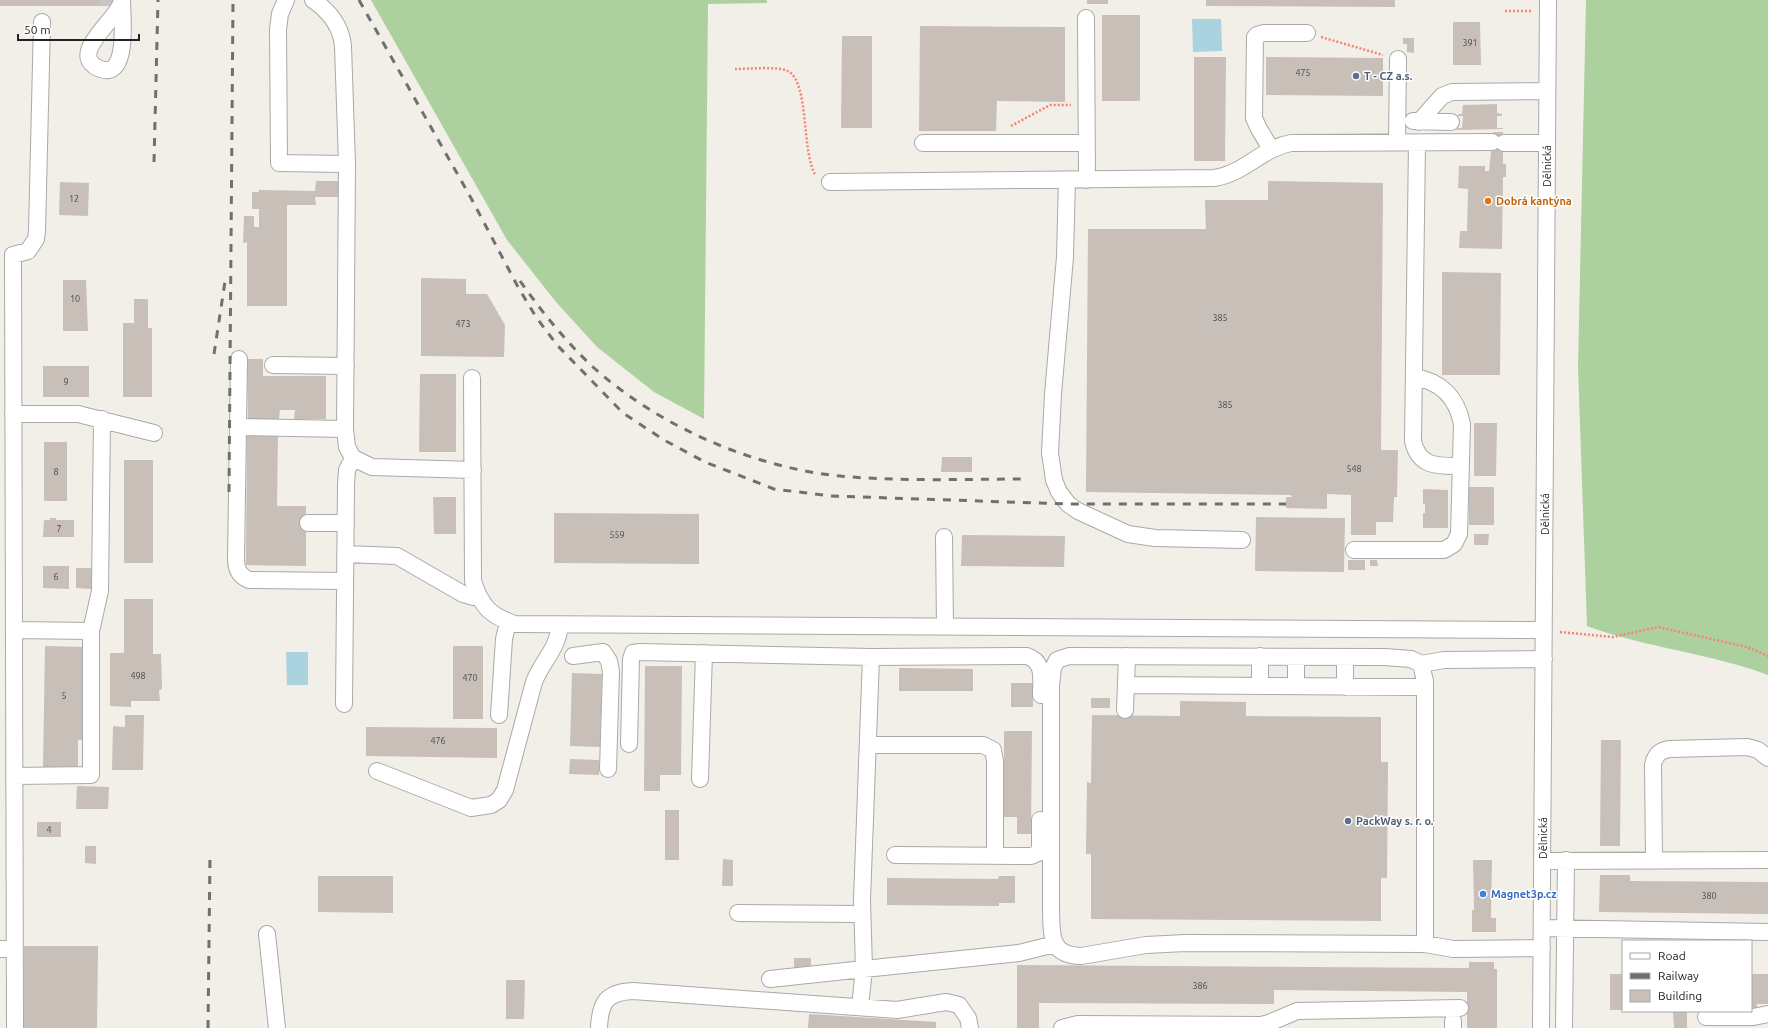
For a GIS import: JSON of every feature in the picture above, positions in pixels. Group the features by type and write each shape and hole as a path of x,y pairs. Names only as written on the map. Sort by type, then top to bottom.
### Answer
{"street":[{"path":"286,0 280,14 278,29 279,163 347,164"},
{"path":"313,0 327,10 342,36 347,164 345,429 347,447 352,458 372,467 473,470"},
{"name":"Dělnická","path":"1542,1028 1547,143 1547,90 1543,5"},
{"path":"116,7 121,48 120,61 112,68 100,69 91,63 89,58 89,46 116,7"},
{"path":"116,7 121,48"},
{"path":"1086,18 1087,180"},
{"path":"14,1028 7,949 14,776 14,630 13,414 6,255 28,251 36,239 42,22"},
{"path":"1272,149 1259,128 1254,111 1255,37 1264,33 1307,33"},
{"path":"92,41 97,38 107,36 117,40 121,48"},
{"path":"1397,142 1398,59"},
{"path":"1419,122 1442,96 1452,92 1547,90"},
{"path":"1397,121 1451,122"},
{"path":"830,182 1203,179 1224,177 1242,168 1272,149 1283,144 1300,142 1547,143"},
{"path":"923,143 1087,143"},
{"path":"1417,143 1412,433 1415,450 1424,461 1432,464 1461,466"},
{"path":"1066,180 1065,257 1053,394 1050,453 1054,480 1059,492 1068,504 1078,511 1128,534 1155,538 1242,540"},
{"path":"239,359 236,568 243,577 249,580 345,581"},
{"path":"273,365 346,366"},
{"path":"1354,550 1438,550 1450,548 1457,540 1460,529 1462,424 1460,412 1455,401 1439,386 1429,380 1414,377"},
{"path":"472,378 473,581 479,597 489,612 508,622 530,625 1544,630"},
{"path":"13,414 78,414 154,433"},
{"path":"14,776 91,775 91,631 100,591 102,419"},
{"path":"238,427 345,429"},
{"path":"344,704 346,484 352,458"},
{"path":"308,523 346,523"},
{"path":"944,537 945,627"},
{"path":"345,554 397,556 463,594 479,597"},
{"path":"499,715 504,639 508,622"},
{"path":"377,771 471,808 491,806 499,800 505,790 534,682 541,666 555,647 560,625"},
{"path":"603,625 603,652 609,661 611,672 608,770"},
{"path":"14,630 91,631"},
{"path":"573,656 603,652"},
{"path":"629,744 631,658 633,653 871,657 1020,656 1037,661 1041,673 1040,849 1038,853 1031,856 895,855"},
{"path":"700,779 704,653"},
{"path":"1542,948 1453,949 1425,944 1170,943 1146,945 1081,956 1073,956 1060,952 1055,944 1051,910 1051,696 1053,668 1057,660 1063,656 1400,658 1411,659 1421,664 1444,660 1544,659"},
{"path":"1126,656 1126,710"},
{"path":"1260,656 1260,686"},
{"path":"860,1007 864,968 862,914 871,657"},
{"path":"1296,657 1296,686"},
{"path":"1345,657 1345,687"},
{"path":"1421,664 1424,673 1425,687 1425,944"},
{"path":"1126,685 1425,687"},
{"path":"868,745 983,745 993,750 995,761 995,856"},
{"path":"1654,860 1653,765 1654,759 1660,752 1670,749 1747,747 1758,750 1768,758"},
{"path":"1543,860 1768,860"},
{"path":"1564,1028 1566,860"},
{"path":"738,913 862,914"},
{"path":"1542,928 1768,932"},
{"path":"267,934 276,1028"},
{"path":"770,978 1019,953 1055,944"},
{"path":"599,1028 600,1012 604,1002 610,997 623,991 904,1010 946,1002 959,1005 964,1012 970,1028"},
{"path":"1062,1028 1078,1024 1261,1025 1298,1011 1455,1019"},
{"path":"1706,1017 1753,1017 1768,1014"}],"path":[{"path":"1505,11 1543,5"},
{"path":"1307,33 1398,59"},
{"path":"735,69 778,69 788,72 799,88 810,162 813,171 817,178 830,182"},
{"path":"993,143 994,136 1050,105 1087,105"},
{"path":"1544,630 1613,637 1658,627 1747,647 1768,656"},
{"path":"1388,821 1425,821"}],"green space":[{"path":"371,0 767,0 767,3 708,4 704,419 654,392 597,347 556,302 507,240"},
{"path":"1586,0 1768,0 1768,675 1724,661 1632,640 1587,626 1578,367"}],"water":[{"path":"1192,19 1221,19 1222,51 1193,52"},
{"path":"286,652 308,652 308,685 287,685"}],"building":[{"path":"0,0 112,0 112,6 0,6"},
{"path":"1087,0 1108,0 1108,4 1087,4"},
{"path":"1206,0 1395,0 1395,7 1206,6"},
{"path":"1102,15 1140,15 1140,101 1102,101"},
{"path":"1453,22 1480,22 1481,65 1453,65"},
{"path":"920,26 1065,27 1065,102 997,101 996,131 919,131"},
{"path":"842,36 872,36 872,128 841,128"},
{"path":"1403,38 1414,38 1414,53 1407,52 1407,44 1403,44"},
{"path":"1194,57 1226,57 1225,161 1194,161"},
{"path":"1266,57 1383,58 1383,96 1266,95"},
{"path":"1497,104 1497,113 1502,114 1502,116 1497,116 1497,128 1503,129 1457,130 1457,128 1462,128 1463,116 1458,116 1458,114 1462,114 1463,105"},
{"path":"1493,132 1503,132 1503,164 1506,164 1506,177 1503,177 1502,249 1459,248 1460,231 1467,231 1468,189 1458,188 1459,166 1485,166 1485,171 1489,171"},
{"path":"316,181 338,181 338,197 315,197 316,205 287,205 287,306 247,306 247,242 243,243 244,216 254,216 254,227 259,227 259,209 252,209 252,192 259,192 259,190 315,191"},
{"path":"1268,181 1383,183 1381,450 1398,450 1397,497 1394,497 1393,522 1376,522 1376,535 1351,535 1351,495 1327,494 1327,509 1286,508 1286,497 1292,497 1291,495 1086,492 1088,229 1206,229 1205,200 1268,200"},
{"path":"60,182 89,183 88,216 59,215"},
{"path":"1442,272 1501,273 1500,375 1442,375"},
{"path":"421,278 466,279 466,294 487,294 505,325 504,357 421,356"},
{"path":"63,280 86,280 88,331 63,331"},
{"path":"134,299 148,299 148,328 152,328 152,397 123,397 123,323 134,323"},
{"path":"247,359 263,359 263,376 326,376 326,419 294,419 295,410 280,410 279,419 248,419"},
{"path":"43,366 89,366 89,397 43,397"},
{"path":"420,374 456,374 456,452 419,452"},
{"path":"1474,423 1497,423 1496,476 1474,476"},
{"path":"247,433 278,433 277,506 306,506 306,566 246,565"},
{"path":"44,442 67,442 67,501 44,501"},
{"path":"942,457 972,457 972,472 941,472"},
{"path":"124,460 153,460 153,563 124,563"},
{"path":"1469,487 1494,487 1494,525 1469,525"},
{"path":"1423,489 1448,490 1448,528 1423,528 1423,513 1425,513 1425,504 1423,504"},
{"path":"433,497 456,497 456,534 434,534"},
{"path":"554,513 699,514 699,564 554,563"},
{"path":"1256,517 1345,518 1344,572 1255,571"},
{"path":"50,518 56,518 56,520 74,520 74,537 43,537 44,520 50,520"},
{"path":"1474,534 1489,534 1488,545 1474,545"},
{"path":"962,535 1065,536 1064,567 961,566"},
{"path":"1348,560 1365,560 1365,570 1348,570"},
{"path":"1370,560 1377,560 1378,566 1370,566"},
{"path":"43,566 69,566 69,589 43,588"},
{"path":"76,568 92,568 91,589 76,588"},
{"path":"124,599 153,599 153,654 161,654 162,689 159,690 160,701 131,701 131,707 110,706 110,653 124,653"},
{"path":"45,646 84,647 83,740 78,740 78,767 43,767"},
{"path":"453,646 483,646 483,719 453,719"},
{"path":"645,666 682,666 681,775 660,775 660,791 644,791"},
{"path":"899,668 973,669 973,691 899,691"},
{"path":"572,673 602,674 600,747 570,746"},
{"path":"1011,683 1033,683 1033,707 1011,707"},
{"path":"1091,698 1110,698 1110,708 1091,708"},
{"path":"1180,701 1246,702 1246,716 1381,717 1381,762 1388,762 1387,878 1381,878 1381,921 1091,919 1091,854 1086,854 1087,782 1091,783 1092,715 1180,716"},
{"path":"125,715 144,715 143,770 112,770 113,726 125,727"},
{"path":"366,727 497,728 497,758 366,756"},
{"path":"1004,731 1032,731 1031,834 1017,834 1017,817 1004,817"},
{"path":"1601,740 1621,740 1620,846 1600,846"},
{"path":"570,759 599,760 599,775 569,774"},
{"path":"77,786 109,787 108,809 76,809"},
{"path":"665,810 679,810 679,860 665,860"},
{"path":"37,822 61,822 61,837 37,837"},
{"path":"85,846 96,846 96,864 85,863"},
{"path":"723,859 733,860 733,886 722,886"},
{"path":"1473,860 1492,860 1491,918 1496,918 1496,932 1472,932 1472,910 1474,910"},
{"path":"1600,875 1630,875 1630,881 1768,882 1768,914 1599,912"},
{"path":"318,876 393,876 393,913 318,912"},
{"path":"999,876 1015,876 1015,903 999,903 999,906 887,905 887,878 998,879"},
{"path":"24,946 98,946 97,1028 24,1028"},
{"path":"794,958 811,958 811,967 794,967"},
{"path":"1469,962 1494,962 1494,969 1497,969 1497,1028 1467,1028 1467,992 1274,990 1274,1004 1039,1003 1039,1028 1017,1028 1017,965 1469,968"},
{"path":"1610,974 1622,974 1622,1010 1610,1010"},
{"path":"1752,974 1768,974 1768,1004 1757,1004 1757,1011 1752,1011"},
{"path":"506,980 525,980 524,1019 506,1019"},
{"path":"1673,1012 1687,1012 1687,1028 1674,1028"},
{"path":"809,1014 936,1022 936,1028 808,1028"}],"tunnel":[{"path":"108,0 108,6"}],"railway":[{"path":"154,162 158,0"},
{"path":"229,492 233,0"},
{"path":"359,0 471,198 518,287 536,317 557,345 623,413 664,440 705,462 774,489 831,496 1068,504 1286,504"},
{"path":"214,354 226,275"},
{"path":"520,281 564,337 594,368 619,389 646,407 704,439 767,462 798,470 830,475 878,479 1024,479"},
{"path":"208,1028 210,855"}],"place":[{"name":"T - CZ a.s.","path":"1356,76"},
{"name":"Dobrá kantýna","path":"1488,201"},
{"name":"PackWay s. r. o.","path":"1348,821"},
{"name":"Magnet3p.cz","path":"1483,894"}]}
